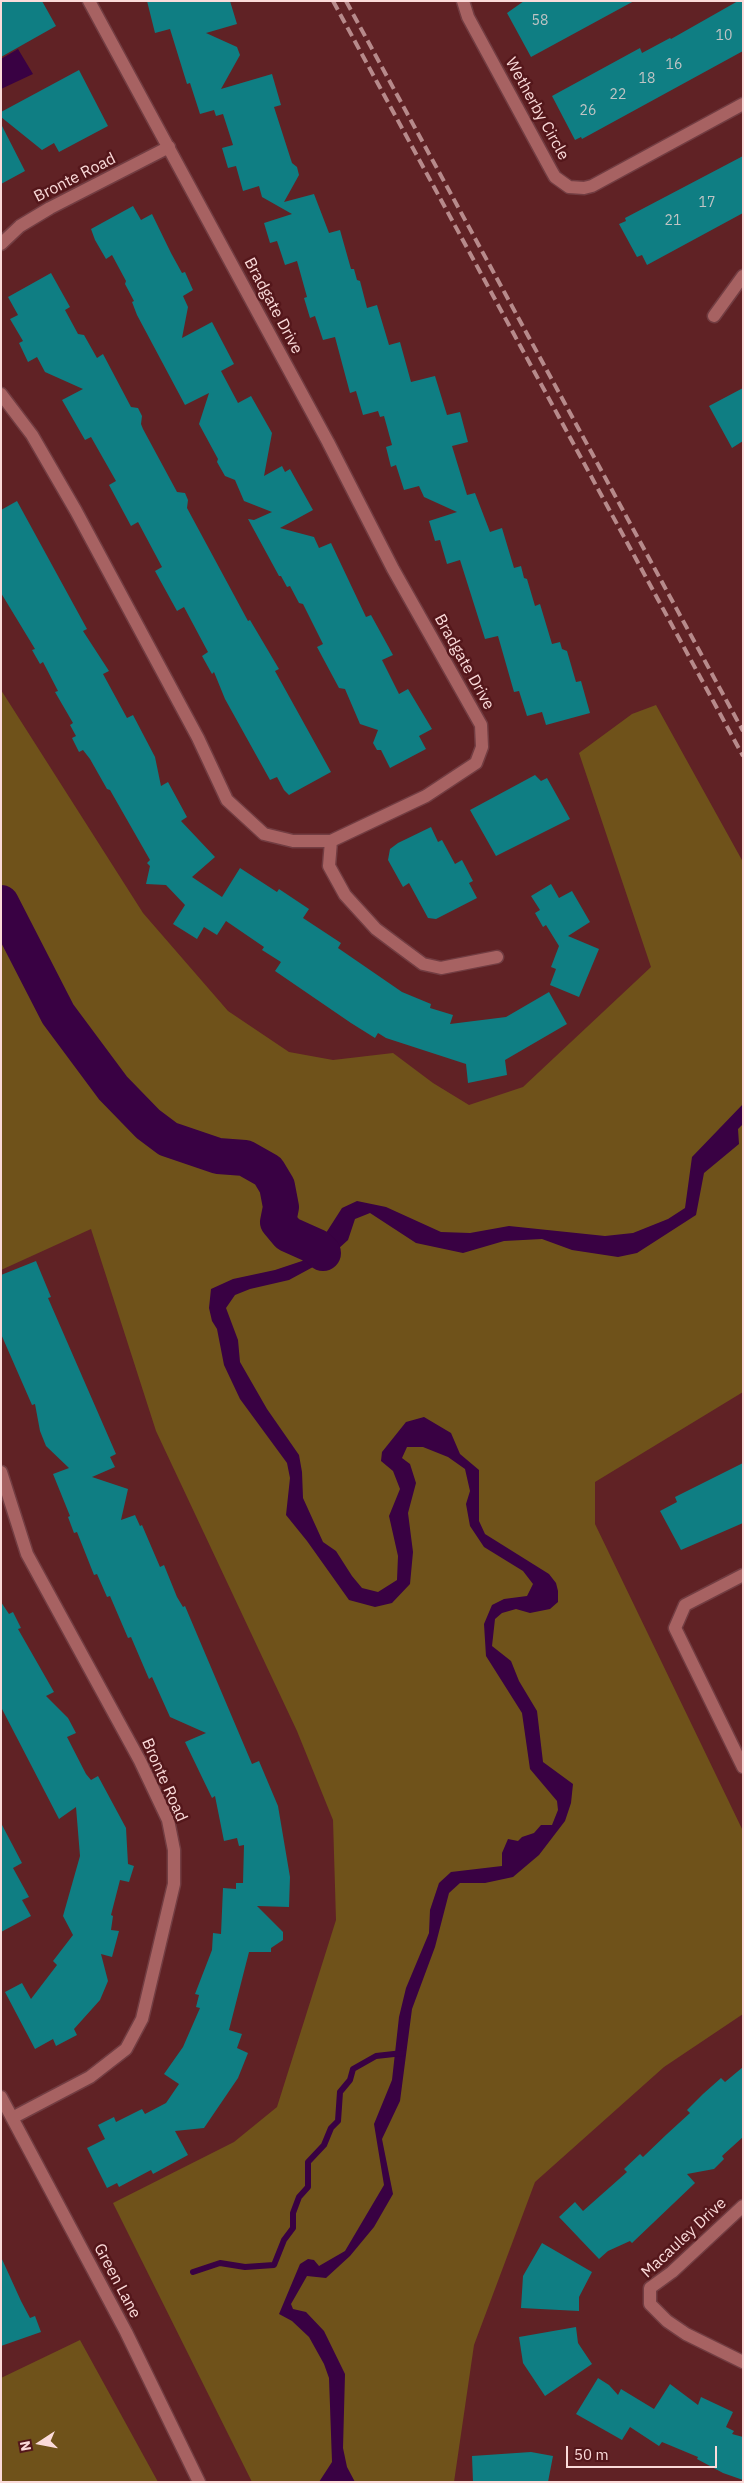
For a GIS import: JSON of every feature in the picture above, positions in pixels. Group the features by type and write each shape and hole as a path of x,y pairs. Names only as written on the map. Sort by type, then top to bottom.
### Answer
{"street":[{"name":"Bradgate Drive","path":"1,394 32,435 76,511 198,738 228,800 264,834 293,841 331,840 426,796 476,763 482,747 481,725 393,569 328,442 89,1"},
{"name":"Wetherby Circle","path":"463,1 468,17 551,170 555,177 569,187 584,188 592,186 743,104"},
{"name":"Bronte Road","path":"1,244 28,221 169,147"},
{"path":"714,316 743,276"},
{"path":"331,840 329,866 345,895 376,928 416,959 424,964 441,968 497,957"},
{"name":"Bronte Road","path":"1,1472 27,1554 140,1761 168,1820 174,1850 174,1884 142,2018 126,2049 90,2077 12,2118"},
{"path":"743,1575 685,1605 675,1628 743,1767"},
{"name":"Green Lane","path":"1,2097 126,2332 198,2482"},
{"name":"Macauley Drive","path":"743,2206 672,2272 650,2288 650,2304 686,2334 743,2362"}],"shaded area":[{"path":"18,49 33,74 1,89 1,59"},
{"path":"1,690 143,913 228,1011 289,1052 333,1060 393,1053 433,1083 469,1105 523,1087 651,967 579,753 632,714 656,705 743,862 743,1392 595,1482 595,1524 743,1831 743,2014 664,2067 535,2182 474,2345 454,2482 252,2482 113,2203 234,2142 277,2107 336,1920 333,1820 297,1731 156,1431 91,1229 1,1270"},
{"path":"743,1104 743,1124 738,1129 739,1144 704,1173 696,1215 637,1253 618,1257 572,1250 542,1239 504,1241 463,1253 416,1243 370,1213 355,1219 348,1240 326,1260 289,1280 250,1289 235,1295 226,1308 238,1340 240,1362 267,1409 299,1455 303,1498 323,1542 336,1551 362,1588 378,1592 397,1580 398,1556 389,1516 400,1489 393,1471 381,1461 382,1452 406,1422 424,1417 451,1433 460,1454 479,1470 479,1521 485,1534 549,1574 556,1583 558,1591 558,1602 550,1609 530,1613 516,1609 502,1613 495,1619 492,1646 511,1661 519,1681 537,1711 543,1762 573,1784 571,1803 565,1821 539,1855 513,1877 485,1883 460,1883 449,1893 435,1947 412,2009 400,2101 382,2139 393,2194 374,2227 350,2256 326,2278 307,2276 291,2304 293,2309 306,2312 324,2331 345,2374 343,2448 347,2467 355,2482 319,2482 332,2462 329,2378 324,2364 309,2337 292,2321 279,2314 300,2264 308,2259 314,2260 319,2266 345,2251 384,2185 374,2124 392,2080 399,2017 406,1988 429,1933 430,1910 439,1883 451,1872 502,1866 502,1853 508,1839 518,1841 522,1837 534,1833 541,1825 552,1825 558,1810 557,1801 530,1769 522,1713 486,1656 484,1624 492,1605 504,1599 527,1596 533,1584 523,1571 484,1547 470,1526 466,1504 470,1491 465,1469 448,1457 423,1447 407,1447 402,1458 410,1464 416,1483 408,1513 413,1552 410,1584 392,1603 375,1607 349,1600 286,1515 290,1478 287,1463 240,1399 224,1365 217,1329 212,1321 209,1308 211,1289 233,1279 275,1270 302,1261 317,1247 342,1208 357,1201 386,1207 441,1232 470,1233 509,1226 605,1236 633,1233 668,1219 685,1208 692,1157"},
{"path":"80,2340 158,2482 1,2482 1,2378"}],"building":[{"path":"1,1 42,1 56,26 1,57"},
{"path":"147,1 230,1 237,24 206,33 237,47 240,55 221,89 272,74 281,105 274,107 292,163 297,167 299,175 284,202 314,194 329,233 340,230 351,269 354,269 357,280 360,281 367,308 377,305 389,345 400,342 411,382 435,376 447,415 460,412 468,442 452,446 467,495 475,493 490,532 502,528 514,568 521,566 535,606 540,604 552,644 560,642 562,649 567,651 576,682 581,681 590,713 546,725 542,712 527,716 519,691 514,692 498,636 485,639 460,560 447,564 440,540 435,541 429,521 457,512 424,497 419,486 404,490 396,465 391,467 386,447 392,445 384,416 380,417 378,411 363,415 356,391 350,393 335,337 323,340 315,316 310,318 304,298 307,297 297,261 285,265 277,241 270,243 264,223 292,214 262,197 259,186 243,191 236,166 228,168 222,148 233,145 223,114 216,116 214,110 200,114 190,83 187,84 170,29 155,33"},
{"path":"524,1 634,1 531,57 507,13"},
{"path":"738,1 743,1 743,51 582,139 581,137 575,140 552,96 640,48 642,53 671,39"},
{"path":"79,70 108,126 59,152 54,143 42,150 1,117 1,112"},
{"path":"1,124 25,171 1,184"},
{"path":"743,156 743,213 647,265 642,255 637,257 619,224 626,221 625,218"},
{"path":"133,206 141,220 152,214 171,253 182,273 185,272 193,290 183,296 188,307 182,338 212,322 234,364 221,371 238,403 251,396 272,433 264,476 282,466 285,472 290,469 313,510 280,528 314,537 319,548 331,543 366,617 371,615 393,655 382,660 399,694 408,689 432,729 419,736 426,749 390,768 381,750 377,750 373,743 378,730 360,724 345,689 339,688 317,647 323,644 303,604 299,603 290,586 287,587 281,576 279,576 248,519 254,520 272,512 244,501 235,480 225,476 217,462 218,459 199,424 209,393 185,405 137,315 132,302 134,301 125,284 126,281 112,255 106,259 95,240 91,229"},
{"path":"51,273 70,307 65,310 78,334 84,335 97,358 103,354 131,407 138,408 142,416 141,424 143,429 177,492 185,493 188,500 187,508 248,621 250,620 279,669 275,671 331,772 289,795 277,777 270,780 225,699 214,672 212,674 202,656 208,652 184,607 177,611 155,571 162,567 138,522 131,526 109,485 116,481 91,437 85,440 62,400 83,389 45,372 37,357 28,362 19,343 23,341 10,319 18,315 8,297"},
{"path":"743,388 743,441 732,448 709,406"},
{"path":"17,501 87,629 83,631 109,671 103,674 127,718 133,715 155,757 161,786 168,782 187,817 181,821 215,857 192,877 222,897 240,868 277,892 279,889 309,909 303,918 341,943 338,948 402,992 431,1004 430,1008 453,1015 450,1024 506,1017 549,992 567,1024 505,1060 507,1075 468,1083 466,1064 386,1038 378,1033 375,1038 351,1023 275,971 281,962 262,950 264,947 226,921 217,935 204,927 197,939 173,924 185,905 166,885 146,884 150,866 147,863 150,860 90,759 83,750 79,752 72,738 76,736 70,725 73,723 55,692 58,691 43,662 40,664 32,650 35,649 1,593 1,510"},
{"path":"535,775 541,781 547,778 570,819 496,856 470,810"},
{"path":"431,827 438,842 442,840 455,864 462,860 473,881 469,883 477,898 436,919 428,918 409,883 403,887 388,860 390,849 398,843"},
{"path":"551,884 559,898 572,891 590,922 568,936 599,949 579,997 550,985 556,969 551,967 559,946 546,925 543,927 535,913 540,910 531,896"},
{"path":"36,1261 51,1297 48,1298 116,1454 110,1457 115,1467 92,1477 128,1489 121,1520 135,1515 140,1526 142,1525 160,1567 164,1565 177,1597 183,1607 185,1606 252,1764 259,1761 278,1806 290,1877 289,1907 257,1906 283,1932 283,1940 271,1948 271,1952 249,1952 229,2030 242,2034 237,2048 248,2053 238,2078 204,2128 175,2131 188,2155 153,2174 151,2170 119,2187 117,2183 107,2188 87,2148 105,2139 98,2125 114,2117 116,2122 142,2109 145,2114 166,2103 179,2084 164,2074 183,2047 200,2008 196,2007 199,1995 195,1994 212,1950 213,1933 221,1934 223,1888 236,1889 236,1883 243,1883 244,1845 239,1846 237,1838 224,1841 215,1796 212,1798 185,1742 206,1733 170,1717 152,1677 149,1679 131,1637 128,1638 110,1596 107,1597 97,1574 94,1575 77,1532 74,1533 68,1517 70,1516 53,1474 69,1468 46,1446 40,1431 35,1404 32,1405 1,1334 1,1275"},
{"path":"743,1463 743,1523 681,1550 660,1511 677,1502 675,1497"},
{"path":"1,1602 9,1614 13,1612 21,1628 18,1629 54,1692 46,1696 68,1718 76,1733 67,1737 86,1774 91,1780 98,1776 126,1828 128,1864 134,1866 129,1882 120,1880 111,1915 113,1916 111,1930 119,1931 112,1957 101,1954 108,1981 100,2000 74,2029 77,2035 56,2046 53,2039 35,2049 5,1992 22,1983 31,1999 57,1965 53,1961 73,1935 63,1916 80,1856 76,1807 59,1819 1,1707"},
{"path":"1,1823 22,1863 13,1868 29,1897 22,1900 31,1916 1,1932"},
{"path":"743,2067 743,2137 722,2156 724,2159 714,2169 687,2174 695,2183 632,2243 630,2241 608,2251 599,2259 559,2217 575,2202 583,2211 627,2172 624,2169 640,2154 643,2157 690,2113 687,2110 703,2094 721,2078 725,2082"},
{"path":"542,2243 592,2272 579,2297 579,2311 521,2308 523,2276"},
{"path":"1,2257 30,2318 35,2316 41,2332 1,2346"},
{"path":"576,2327 578,2343 592,2364 545,2396 523,2363 519,2337"},
{"path":"598,2378 609,2385 618,2395 621,2389 654,2409 670,2384 698,2405 701,2397 733,2412 726,2427 734,2431 732,2434 743,2437 743,2480 723,2473 697,2459 698,2457 662,2442 659,2446 630,2427 622,2440 576,2414"},
{"path":"531,2452 553,2456 548,2482 473,2482 472,2456"}],"waterway":[{"path":"1,903 58,1014 113,1088 148,1124 168,1139 218,1156 245,1158 268,1171 277,1186 281,1207 278,1222 288,1234 317,1247 323,1253"},
{"path":"193,2272 220,2263 245,2267 274,2265 284,2240 293,2228 293,2213 299,2197 308,2187 308,2162 324,2145 331,2128 338,2121 340,2092 350,2080 353,2069 376,2056 403,2053"}],"railway":[{"path":"333,1 743,756"},
{"path":"346,1 743,731"}]}
